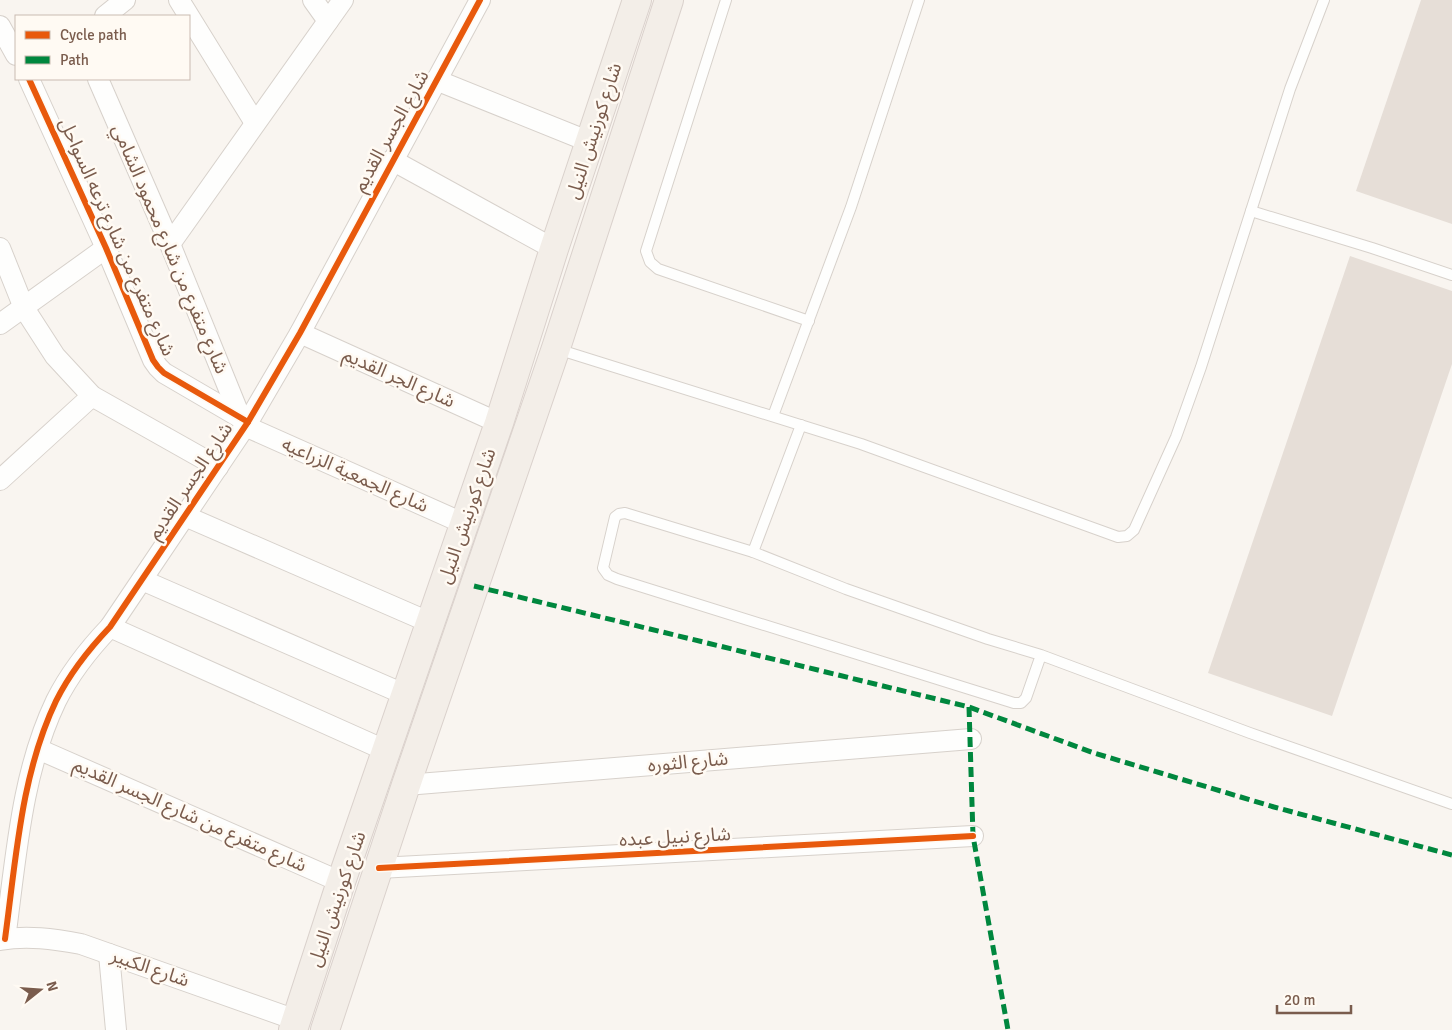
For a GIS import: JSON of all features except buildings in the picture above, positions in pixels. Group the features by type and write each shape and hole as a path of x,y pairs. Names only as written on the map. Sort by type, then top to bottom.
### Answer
{"main road":[{"name":"شارع كورنيش النيل","path":"295,1025 341,882 499,423 637,0"},
{"name":"شارع كورنيش النيل","path":"325,1030 406,785 556,348 669,0"}],"street":[{"path":"103,10 125,0"},
{"path":"179,0 188,15"},
{"path":"313,0 328,21"},
{"path":"170,244 343,0"},
{"name":"شارع الجسر القديم","path":"3,939 10,840 38,749 56,700 89,649 110,627 218,467 300,332 480,0"},
{"path":"190,18 255,124"},
{"path":"0,26 15,53"},
{"name":"شارع متفرع من شارع ترعه السواحل","path":"29,80 106,248 149,352 158,368 244,422"},
{"name":"شارع متفرع من شارع محمود الشامي","path":"98,80 170,244 244,422"},
{"path":"436,80 590,142"},
{"path":"392,160 554,250"},
{"path":"0,248 24,308 55,356 92,396 218,467"},
{"path":"0,324 106,248"},
{"name":"شارع الجر القديم","path":"300,332 499,423"},
{"path":"0,480 92,396"},
{"name":"شارع الجمعية الزراعيه","path":"244,422 465,524"},
{"path":"185,516 431,623"},
{"path":"142,580 406,695"},
{"path":"110,627 387,751"},
{"name":"شارع الثوره","path":"406,785 971,739"},
{"name":"شارع متفرع من شارع الجسر القديم","path":"38,749 341,882"},
{"name":"شارع نبيل عبده","path":"379,868 973,836"},
{"name":"شارع الكبير","path":"3,939 31,937 81,944 295,1025"},
{"path":"110,954 116,1030"}],"lane":[{"path":"726,0 646,251 650,262 658,270 809,321"},
{"path":"773,416 851,207 919,0"},
{"path":"556,348 870,447 1118,537 1126,536 1134,530 1176,437 1201,367 1290,89 1324,0"},
{"path":"1251,211 1452,275"},
{"path":"753,552 801,425"},
{"path":"1041,655 1026,698 1021,702 1014,702 617,579 608,575 603,568 615,517 625,513 753,552 846,589 988,639 1041,655 1250,734 1452,804"}],"marked path":[{"path":"474,586 969,707 1094,753 1274,807 1452,855"},
{"path":"969,707 973,836 1008,1030"}],"cycle path":[{"path":"5,939 27,787 44,729 56,701 80,662 110,627 248,422 300,333 480,0"},
{"path":"29,80 106,248 153,360 164,373 248,422"},
{"path":"379,868 973,836"}]}
